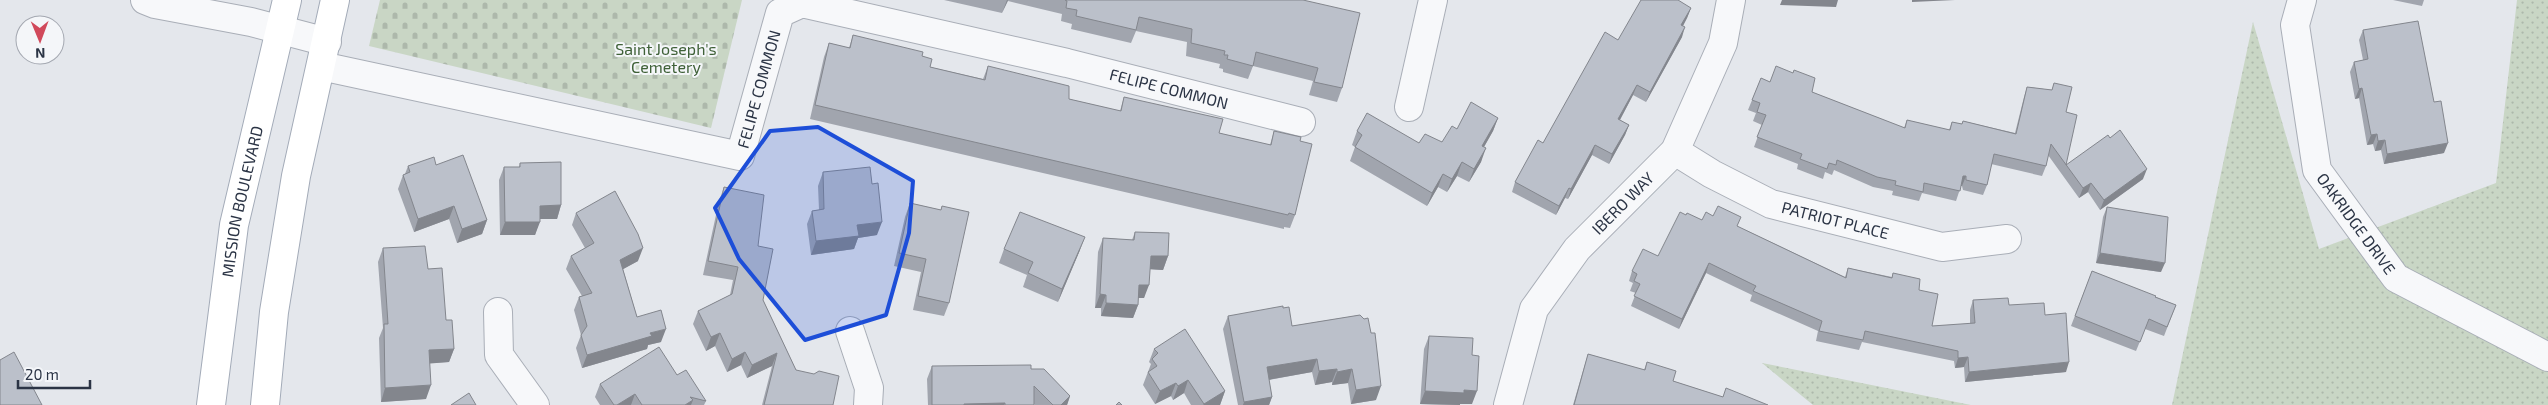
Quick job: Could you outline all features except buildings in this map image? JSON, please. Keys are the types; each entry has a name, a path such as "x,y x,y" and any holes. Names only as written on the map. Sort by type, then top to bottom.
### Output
{"main road":[{"name":"MISSION BOULEVARD","path":"211,405 234,225 287,0"},
{"path":"265,405 274,312 290,212 335,0"}],"street":[{"path":"145,0 155,4 280,29 324,54"},
{"path":"1409,107 1433,0"},
{"name":"IBERO WAY","path":"1508,405 1534,309 1577,249 1675,151 1723,43 1731,0"},
{"name":"OAKRIDGE DRIVE","path":"2302,0 2295,25 2317,170 2396,278 2548,357"},
{"name":"FELIPE COMMON","path":"324,54 362,76 740,156 780,13 802,3 1066,63 1301,122"},
{"name":"PATRIOT PLACE","path":"1675,151 1712,174 1771,204 1942,247 2007,238"},
{"path":"498,312 499,355 535,405"},
{"path":"850,331 869,388 868,405"}],"highlighted area":[{"path":"818,127 913,181 909,233 886,315 805,340 739,259 715,208 770,131"}],"green space":[{"name":"Saint Joseph's Cemetery","path":"380,0 742,0 711,128 369,46"},
{"path":"2517,0 2548,0 2548,405 2172,405 2253,22 2319,249 2496,183"},
{"path":"1762,363 1971,405 1813,405"}]}
